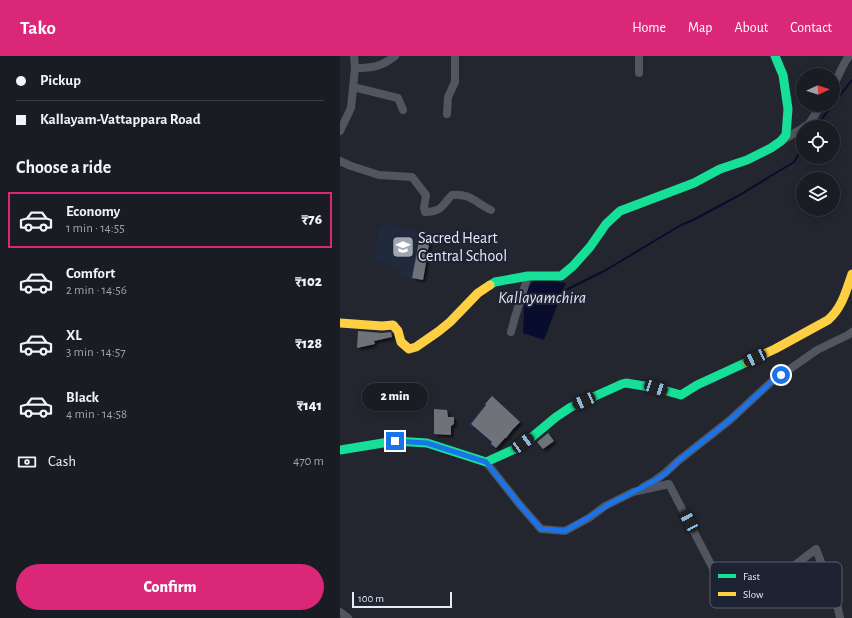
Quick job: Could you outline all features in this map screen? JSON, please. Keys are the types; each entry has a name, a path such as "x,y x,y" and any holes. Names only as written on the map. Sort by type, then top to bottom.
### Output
{"street":[{"path":"340,131 351,108 354,60 372,68 385,63 396,56"},
{"path":"447,114 448,98 456,82 455,56"},
{"path":"639,56 639,73"},
{"path":"340,323 382,326 393,325 397,328 400,341 405,346 409,349 416,347 450,322 478,294 495,282 528,276 561,276 573,266 590,247 606,224 620,211 694,183 771,148 786,135 788,109 782,72 775,56"},
{"path":"840,73 849,56"},
{"path":"353,87 398,98 402,110"},
{"path":"781,140 796,132"},
{"path":"340,161 379,175 412,177 426,195 424,208 425,212 434,212 440,209 452,195 458,194 473,198 491,210"},
{"path":"486,462 515,449 571,407 622,384 626,383 656,388 681,395 697,385 775,349 834,316 844,298 852,274"},
{"path":"512,332 515,317 528,276"},
{"path":"340,450 395,441 427,443 486,462 541,529 565,531 606,506 654,481 666,473 678,461 730,420 770,383 817,350 852,332"},
{"path":"633,492 669,484 710,563"},
{"path":"799,562 816,549 821,562"},
{"path":"837,608 840,618"}],"shaded area":[{"name":"Sacred Heart Central School","path":"386,224 433,235 425,286 399,277 399,269 374,260 378,230"},
{"path":"493,394 523,421 495,450 466,425"}],"water":[{"name":"Kallayamchira","path":"538,278 566,283 544,340 523,333 525,288"}],"building":[{"path":"420,236 430,238 423,280 412,278"},
{"path":"358,331 382,333 391,332 392,337 374,341 375,344 357,348"},
{"path":"492,396 520,422 496,448 491,444 492,442 471,424"},
{"path":"434,409 447,410 448,417 454,417 454,424 451,426 451,435 434,434"},
{"path":"548,433 554,441 543,449 537,442"}],"waterway":[{"path":"840,95 852,80"},
{"path":"821,120 827,112"},
{"path":"562,292 606,270 681,225 738,196 794,162 796,159"}],"traffic: fast":[{"path":"490,285 495,282 528,276 561,276 573,266 590,247 606,224 620,211 694,183 720,169 747,160 771,148 781,141 786,135 788,109 783,75 775,56"},
{"path":"340,450 395,441 427,443 486,462 515,449 571,407 622,384 626,383 656,388 681,395 697,385 747,362"}],"traffic: slow":[{"path":"747,362 775,349 828,320 840,305 852,274"},
{"path":"340,323 382,326 393,325 398,331 401,342 409,349 416,347 439,331 450,322 478,293 490,285"}],"place":[{"name":"Sacred Heart Central School","path":"403,247"}],"route":[{"path":"395,441 427,443 486,462 541,529 565,531 606,506 654,481 666,473 678,461 730,420 770,383 781,375"}]}
